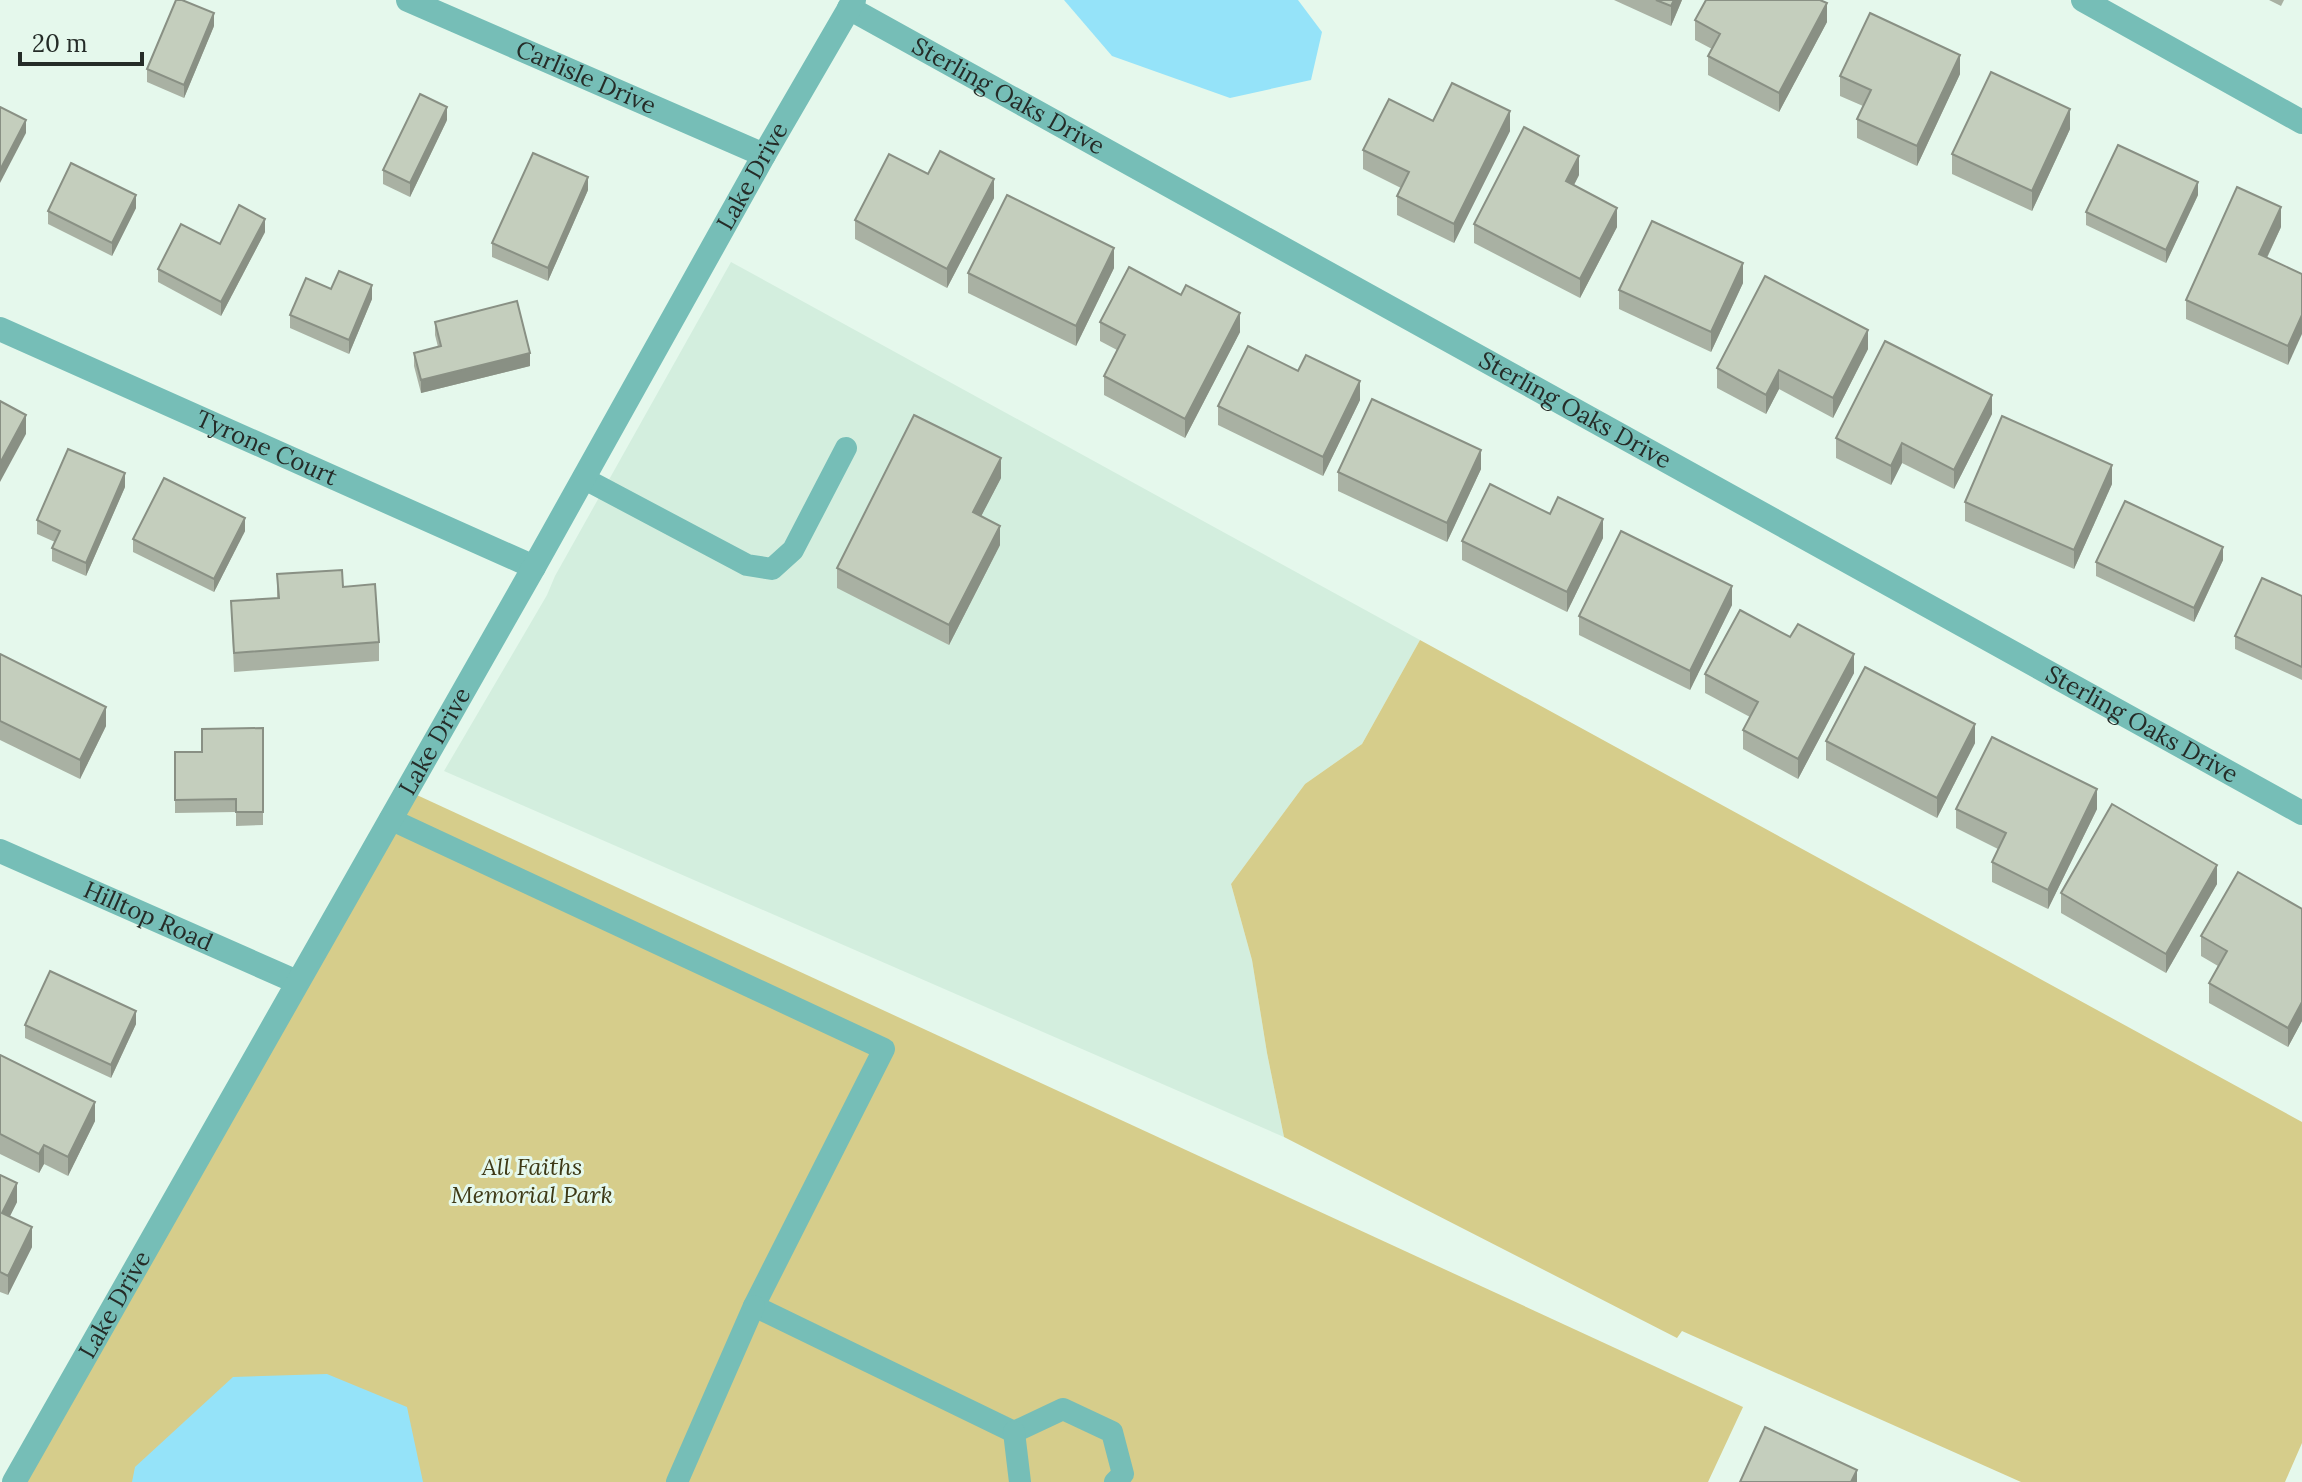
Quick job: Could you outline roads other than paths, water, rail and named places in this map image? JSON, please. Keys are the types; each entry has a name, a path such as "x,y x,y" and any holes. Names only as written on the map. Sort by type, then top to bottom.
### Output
{"street":[{"name":"Carlisle Drive","path":"408,0 764,155"},
{"path":"2083,0 2302,122"},
{"name":"Lake Drive","path":"14,1482 852,4"},
{"name":"Sterling Oaks Drive","path":"852,4 2302,813"},
{"name":"Tyrone Court","path":"0,329 534,567"},
{"name":"Hilltop Road","path":"0,851 297,982"}],"lane":[{"path":"583,478 747,565 772,569 793,550 846,448"},
{"path":"390,819 884,1049 754,1306 677,1482"},
{"path":"754,1306 1014,1432"},
{"path":"1014,1432 1063,1409 1112,1432 1123,1474 1115,1482"},
{"path":"1014,1432 1020,1482"}],"water":[{"path":"1064,0 1298,0 1322,32 1311,80 1230,98 1112,56"},
{"path":"327,1374 407,1407 423,1482 132,1482 135,1467 233,1377"}],"park label":[{"name":"All Faiths Memorial Park","path":"532,1181"}]}
